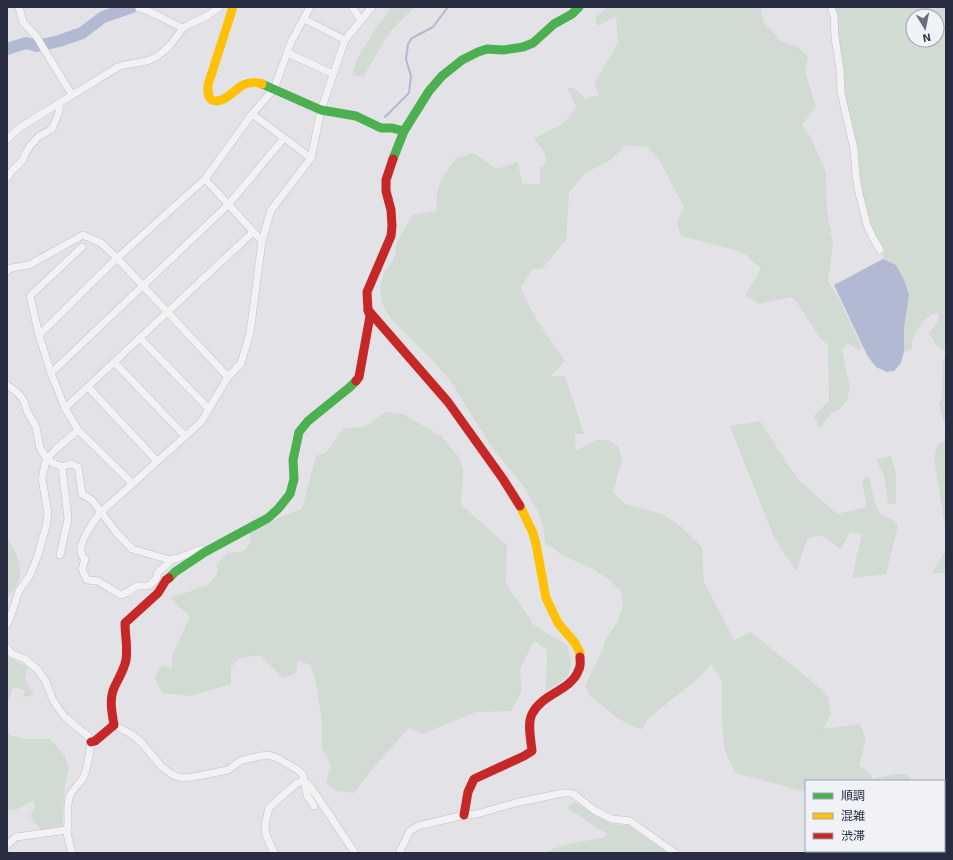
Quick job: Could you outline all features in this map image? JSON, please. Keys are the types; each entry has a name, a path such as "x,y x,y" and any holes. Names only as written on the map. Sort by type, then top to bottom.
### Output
{"street":[{"path":"19,7 23,22 36,36 72,95"},
{"path":"7,139 35,118 118,68 124,65 147,61 156,57 168,48 183,28 207,16 220,7"},
{"path":"233,7 208,85 209,97 213,100 218,100 231,94 240,86 245,84 260,84 321,110 356,116 381,128 392,128 404,131"},
{"path":"39,334 117,258 205,179 252,114 274,89 291,42 310,7"},
{"path":"352,7 361,20"},
{"path":"170,560 169,563 158,572 156,579 150,585 137,586 121,595 98,581 87,580 82,569 85,559 80,552 81,545 100,513 201,422 228,377 241,363 250,333 262,241 271,210 311,158 321,110 345,40 372,7"},
{"path":"114,725 111,703 113,690 123,671 126,661 125,623 158,593 166,580 183,566 205,552 268,518 278,509 290,494 294,479 293,460 299,432 308,421 350,387 359,377 370,316 368,310 367,292 391,236 391,210 386,190 386,180 404,131 429,91 442,76 462,60 487,49 503,50 523,47 533,43 554,24 572,14 579,7"},
{"path":"831,7 834,16 841,93 854,149 858,189 867,225 880,250"},
{"path":"139,8 149,10 183,28"},
{"path":"304,19 345,40"},
{"path":"288,53 333,74"},
{"path":"7,178 22,162 30,146 38,137 52,129 58,112 59,103"},
{"path":"252,114 311,158"},
{"path":"51,373 228,204 284,138"},
{"path":"205,179 262,241"},
{"path":"66,408 253,232"},
{"path":"7,271 11,268 29,264 83,235 101,243 117,258 228,377"},
{"path":"82,246 30,296 39,334 51,373 66,408 78,430 132,484"},
{"path":"368,310 448,402 512,492 533,533 546,598 558,623 575,643 580,653 580,668 576,677 570,683 538,705 532,714 530,723 532,751 474,779 468,792 464,815"},
{"path":"140,338 209,409"},
{"path":"114,362 185,436"},
{"path":"7,384 18,393 24,401 27,411 36,427 40,448 48,459 62,467 71,464 78,467 82,494 92,500 100,513 132,549 170,560 202,549 205,552"},
{"path":"88,387 157,462"},
{"path":"7,624 19,591 30,575 37,558 46,527 48,514 42,479 45,464 56,449 78,430"},
{"path":"60,555 68,519 62,467"},
{"path":"7,648 12,654 25,660 38,670 46,682 53,700 59,709 90,738 91,742 83,778 73,790 69,798 67,830 72,853"},
{"path":"91,742 95,741 114,725"},
{"path":"114,725 131,734 141,742 162,768 173,775 182,778 228,770 242,760 269,755 298,770 303,775 307,795 314,806"},
{"path":"274,853 266,835 265,825 269,808 297,783 304,781"},
{"path":"304,781 310,786 354,853"},
{"path":"399,853 410,830 418,826 464,815 477,814 515,803 563,793 575,795 594,810 606,817 630,821 675,853"},
{"path":"7,845 16,837 67,830"}],"shaded area":[{"path":"391,7 414,7 390,32 363,77 352,75 357,59"},
{"path":"608,7 761,7 763,22 781,41 798,47 808,57 805,72 816,107 802,125 811,138 826,172 827,210 833,244 828,281 840,301 862,347 859,350 848,343 842,349 850,388 847,400 840,409 831,413 820,428 814,416 829,401 828,345 818,336 797,302 791,297 759,304 745,295 761,269 746,255 731,249 681,236 677,222 684,207 661,163 648,147 626,145 612,159 585,173 569,193 566,240 542,269 533,269 521,287 534,316 565,361 551,376 565,376 584,434 575,434 576,451 596,440 608,440 619,447 622,461 613,491 625,504 663,514 679,525 702,547 704,582 734,640 751,632 828,696 831,714 823,729 860,724 866,740 859,765 870,773 872,779 894,774 907,774 910,780 805,780 805,792 735,773 724,748 722,722 722,681 711,664 702,675 648,719 642,729 634,727 619,719 590,696 585,686 606,639 618,621 623,605 621,591 607,578 593,569 564,556 545,543 543,525 537,510 524,487 493,449 451,382 437,365 390,318 382,303 380,287 384,272 394,259 397,242 412,215 436,211 437,191 443,176 456,158 474,153 497,169 518,162 522,184 540,184 540,167 546,163 545,154 534,138 564,123 576,107 567,87 576,89 585,99 599,95 594,84 618,43 616,16 598,26 595,18"},
{"path":"834,7 946,7 946,352 936,345 929,333 938,321 939,313 932,314 922,322 912,340 912,349 904,352 904,328 896,265 883,259 885,251 873,232 866,211 845,100"},
{"path":"946,354 946,424 943,420 939,404 942,397 943,360"},
{"path":"385,412 403,414 441,436 459,457 463,469 461,505 507,545 506,584 534,625 568,646 571,663 568,677 546,691 547,650 534,641 520,669 522,690 511,711 476,712 422,734 409,728 374,767 354,793 336,791 326,783 331,766 322,747 322,722 316,683 311,665 298,661 296,673 283,678 259,655 239,658 231,668 231,684 190,696 163,693 154,678 162,666 172,668 172,655 190,617 170,598 208,585 218,573 217,564 228,553 245,551 251,540 249,531 302,509 316,456 326,453 342,429 366,426"},
{"path":"760,421 799,480 837,514 867,507 862,481 869,476 876,506 881,514 894,520 898,526 886,574 852,578 862,534 850,532 841,549 821,535 808,538 796,571 774,538 730,426"},
{"path":"946,434 946,531 934,458 938,444 944,441"},
{"path":"891,456 896,473 896,504 888,504 884,476 876,459"},
{"path":"7,537 18,560 20,575 14,589 7,596"},
{"path":"946,550 946,573 932,573"},
{"path":"7,657 27,667 25,680 34,695 23,697 24,690 13,687 9,699 7,700"},
{"path":"7,731 12,736 26,739 50,739 64,755 69,768 65,786 62,826 41,830 30,816 35,809 34,801 31,801 16,810 7,809"},
{"path":"574,802 612,824 629,826 668,853 545,853 581,841 603,838 607,834 567,808"},
{"path":"945,802 946,853 879,853 945,852"}],"water":[{"path":"883,259 896,265 904,280 909,295 904,328 904,352 901,363 894,371 887,372 876,367 867,355 834,285"}],"waterway":[{"path":"7,49 26,43 37,46 59,41 82,33 103,17 132,7"},
{"path":"385,117 409,93 411,76 406,59 408,44 412,38 433,27 448,7"}],"traffic: fast":[{"path":"393,159 404,131 429,91 442,76 462,60 478,52 487,49 503,50 523,47 533,43 554,24 572,14 579,7"},
{"path":"262,84 321,110 356,116 381,128 392,128 404,131"},
{"path":"169,578 175,572 205,552 268,518 278,509 290,494 294,479 293,460 299,432 308,421 356,381"}],"traffic: slow":[{"path":"233,7 208,85 210,99 216,101 225,99 245,84 262,84"},
{"path":"520,506 533,533 546,598 558,623 575,643 580,653 580,657"}],"traffic: jam":[{"path":"356,381 359,377 370,316 368,310 367,292 391,236 391,210 386,191 386,180 393,159"},
{"path":"368,310 448,402 503,479 520,506"},
{"path":"91,742 95,741 114,725 111,706 112,693 122,671 127,655 125,623 158,593 166,580 169,578"},
{"path":"464,815 468,792 474,779 532,751 530,737 532,714 543,701 570,682 580,666 580,657"}]}
